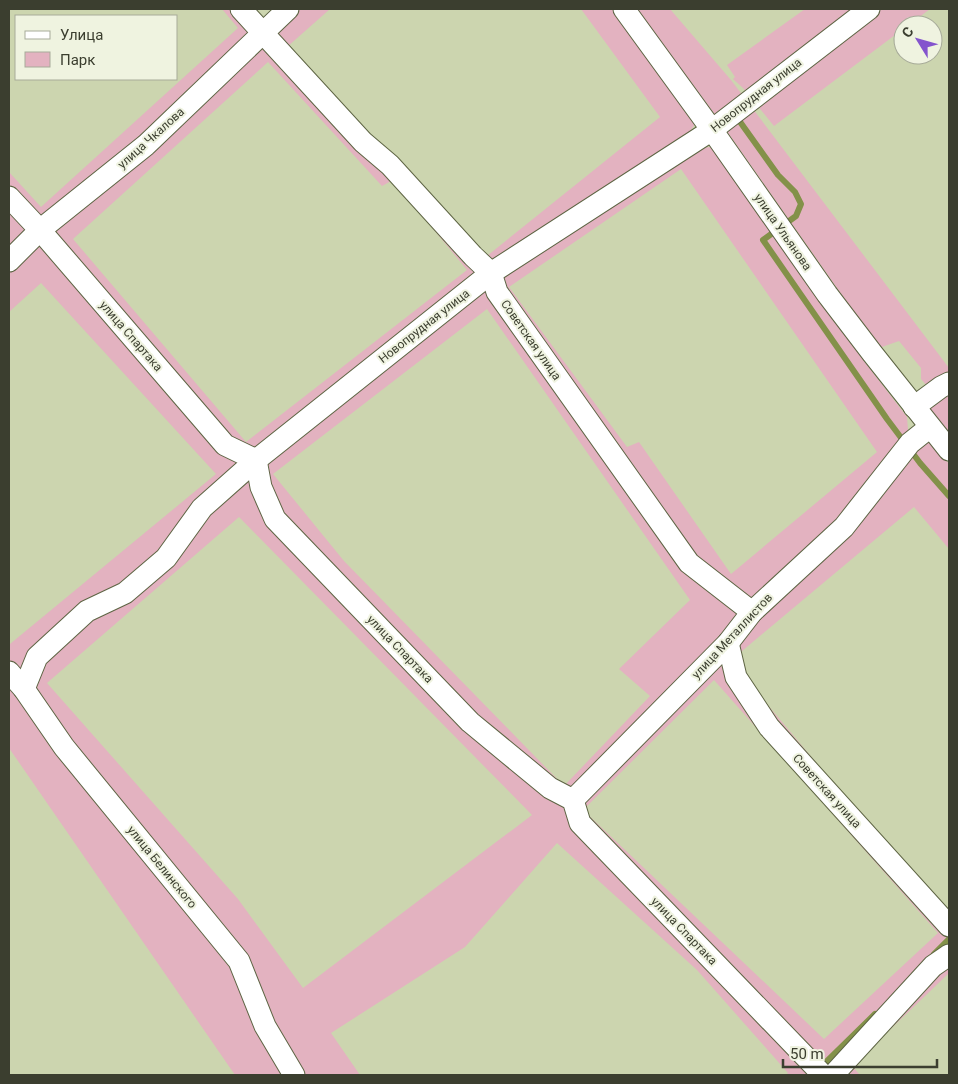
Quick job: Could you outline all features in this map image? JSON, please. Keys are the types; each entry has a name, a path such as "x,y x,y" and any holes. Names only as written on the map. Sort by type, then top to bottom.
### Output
{"street":[{"name":"Советская улица","path":"241,9 363,142 390,164 473,256 491,273 497,292 689,563 752,612"},
{"name":"улица Чкалова","path":"9,260 40,230 146,146 288,9"},
{"name":"улица Ульянова","path":"624,9 827,294 949,450"},
{"name":"Новопрудная улица","path":"24,690 37,657 87,611 126,593 166,558 202,508 256,460 491,273 712,130 869,9"},
{"name":"улица Спартака","path":"9,197 40,230 225,445 256,460 261,487 275,519 470,722 550,788 573,800 580,823 823,1075"},
{"path":"914,407 949,383"},
{"name":"улица Металлистов","path":"573,800 728,643 752,612 844,527 910,443 930,427"},
{"name":"Советская улица","path":"728,643 736,677 769,727 949,926"},
{"name":"улица Белинского","path":"9,672 64,746 239,961 264,1026 294,1075"},
{"path":"834,1075 934,966 949,955"}],"green space":[{"path":"222,9 231,9 251,32 141,142 39,223 9,190 9,172 41,207 238,28"},
{"path":"297,9 330,9 287,47 269,34"},
{"path":"581,9 612,9 695,124 686,137 492,265 482,260 660,117"},
{"path":"637,9 670,9 731,80 949,368 949,376 927,386 921,379 921,368 899,341 879,348 721,123"},
{"path":"805,9 930,9 922,15 893,15 893,37 774,126 743,88 733,79 735,77 727,65"},
{"path":"262,42 482,273 255,452 241,447 47,231","holes":["268,62 382,186 393,180 467,270 246,442 73,239"]},
{"path":"712,147 864,361 907,417 908,430 884,467 840,524 752,605 692,561 501,290 497,273 697,148","holes":["681,169 877,452 731,574 639,442 627,447 509,287"]},
{"path":"9,205 32,230 9,246"},
{"path":"40,238 243,462 159,554 22,678 9,663 9,643 216,474 41,283 9,312 9,269"},
{"path":"488,281 686,567 744,612 573,793 474,719 280,518 261,462","holes":["487,309 690,600 619,669 650,696 564,786 344,561 273,474"]},
{"path":"949,391 949,434 929,411 942,395"},
{"path":"921,443 932,443 949,464 949,549 914,507 742,651 739,671 930,898 772,722 739,675 734,649 739,637 756,614 848,528 913,448"},
{"path":"252,468 270,520 563,801 816,1075 786,1075 788,1073 697,970 557,843 465,947 331,1033 360,1075 302,1075 275,1030 244,961 71,746 32,688 43,660 207,513","holes":["239,517 532,815 303,988 238,899 47,683"]},
{"path":"725,653 732,679 949,930 949,949 829,1072 582,820 577,801","holes":["714,680 938,933 824,1039 583,810"]},
{"path":"9,681 234,962 287,1075 235,1075 9,748"},
{"path":"949,960 949,973 852,1066 860,1075 838,1075"}],"waterway":[{"path":"739,114 738,119 778,175 795,192 801,204 796,216 763,240 887,419 920,463 949,496"},
{"path":"934,954 949,939"},
{"path":"821,1067 875,1014"}]}
